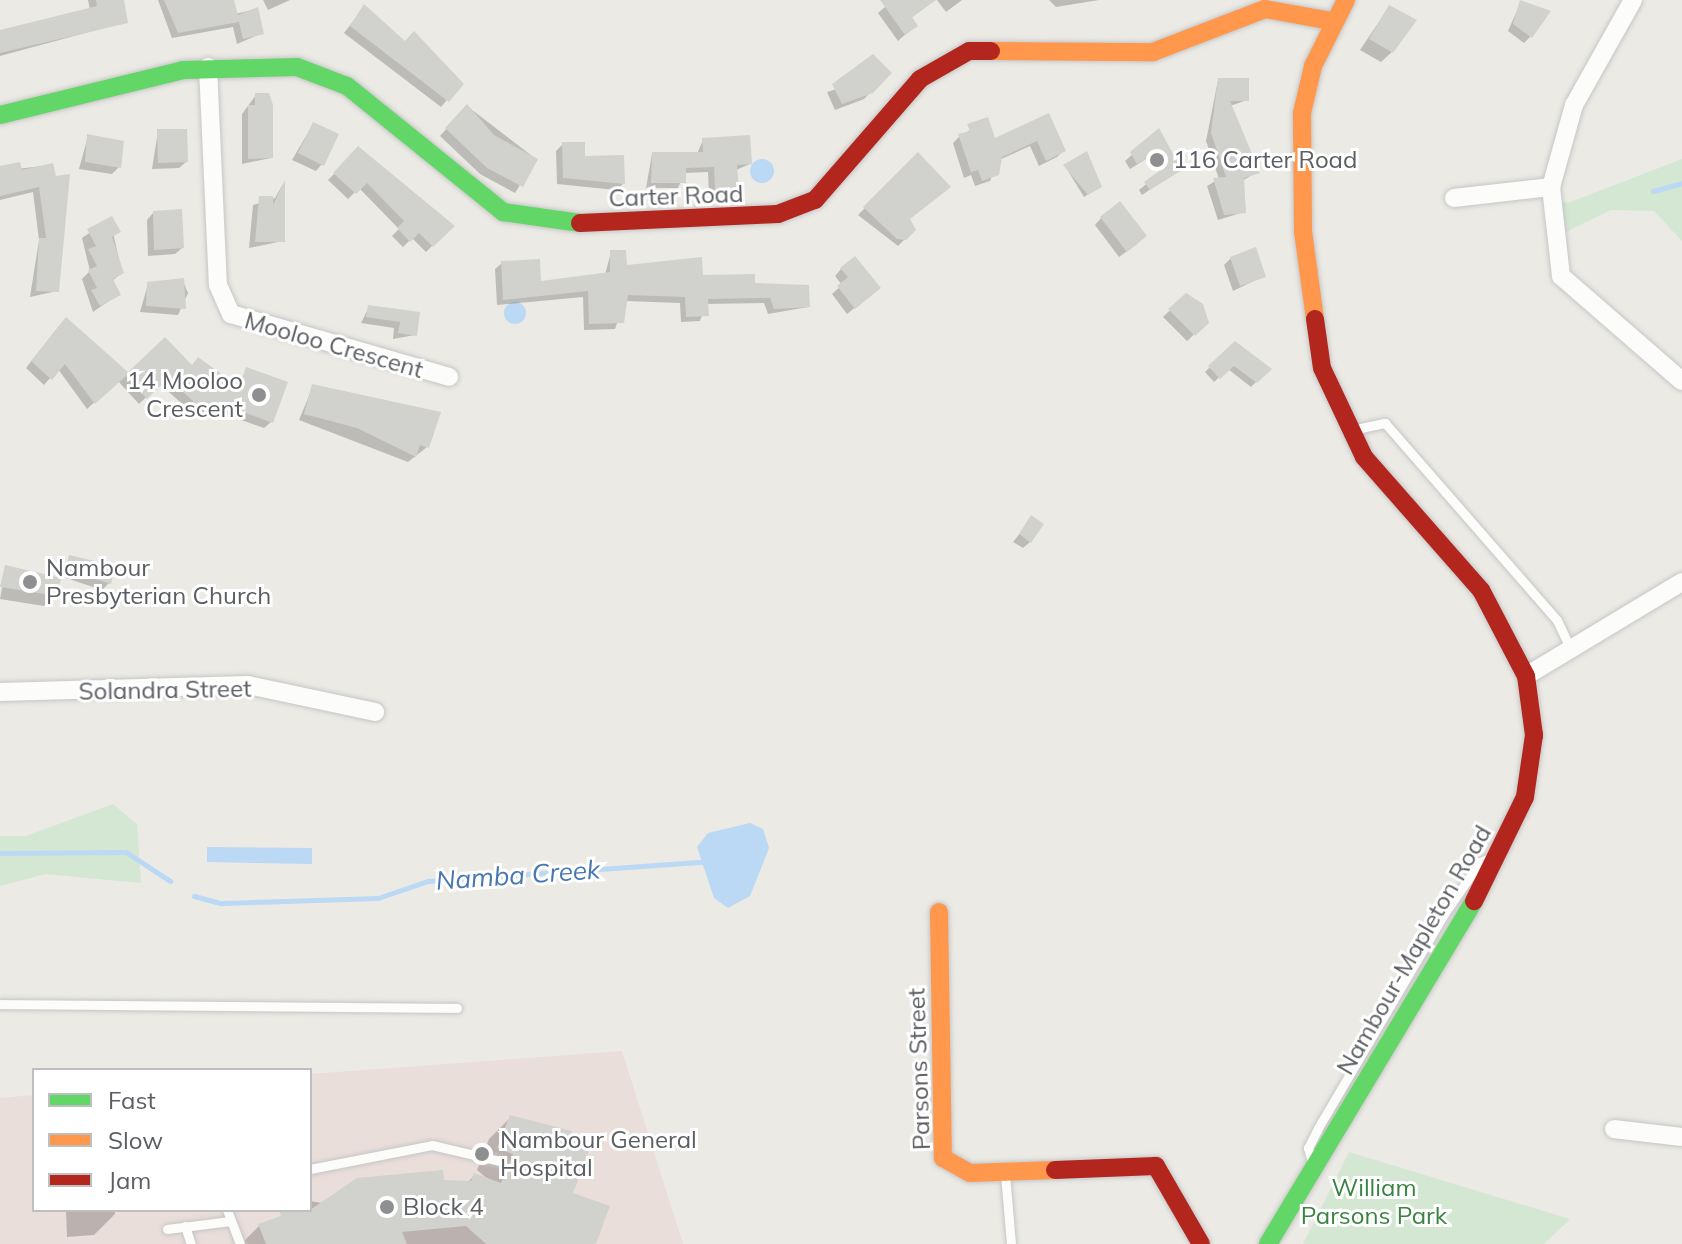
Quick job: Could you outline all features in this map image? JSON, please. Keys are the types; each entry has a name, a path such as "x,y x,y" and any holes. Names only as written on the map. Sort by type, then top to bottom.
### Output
{"street":[{"name":"Nambour-Mapleton Road","path":"1268,1244 1502,854 1530,766 1526,676 1481,590 1346,427 1312,319 1300,158 1313,66 1332,21 1346,0"},
{"path":"1621,3 1574,105 1551,187 1561,276 1682,381"},
{"name":"Carter Road","path":"0,115 208,67 297,67 330,78 493,207 523,219 728,218 778,214 815,200 920,79 969,51 1153,52 1265,9 1332,21"},
{"name":"Mooloo Crescent","path":"208,67 218,285 231,314 449,377"},
{"path":"1454,198 1551,187"},
{"path":"1526,676 1571,650 1598,626 1682,582"},
{"name":"Solandra Street","path":"0,692 248,685 375,712"},
{"name":"Parsons Street","path":"939,912 943,1158 970,1173 1156,1166 1201,1244"},
{"path":"1614,1129 1682,1137"}],"lane":[{"path":"1346,427 1385,423 1535,594 1571,650"},
{"path":"0,1004 457,1008"},
{"path":"312,1169 432,1145 499,1161"},
{"path":"1004,1171 1011,1244"},
{"path":"228,1212 240,1244"},
{"path":"167,1229 231,1221"},
{"path":"185,1226 191,1244"}],"shaded area":[{"name":"Nambour General Hospital","path":"622,1051 683,1244 0,1244 0,1098 32,1095 32,1212 312,1212 312,1074"}],"green space":[{"path":"1682,159 1682,241 1654,211 1611,210 1557,236 1556,200 1568,203"},
{"path":"113,804 137,824 141,883 45,874 0,886 0,836 26,836"},
{"name":"William Parsons Park","path":"1349,1152 1570,1219 1544,1244 1303,1244"}],"water":[{"path":"762,159 773,166 774,171 767,182 762,183 751,176 750,171 757,160"},
{"path":"515,302 523,305 526,313 523,321 515,324 507,321 504,313 507,305"},
{"path":"750,823 763,829 769,848 750,896 728,908 714,898 697,847 708,833"},
{"path":"207,847 312,848 312,864 207,862"}],"building":[{"path":"96,0 124,0 128,23 0,53 0,30 97,6"},
{"path":"164,0 234,0 238,15 258,7 264,34 243,39 239,22 178,33"},
{"path":"880,0 936,0 912,17 918,26 905,35"},
{"path":"1520,0 1551,11 1532,38 1513,24"},
{"path":"364,4 405,41 414,31 464,84 449,102 350,26"},
{"path":"1389,5 1417,20 1393,53 1369,39"},
{"path":"873,54 892,73 873,93 842,104 832,84"},
{"path":"1218,78 1249,78 1249,101 1230,101 1260,173 1244,178 1246,213 1224,215 1213,178 1226,177 1211,133"},
{"path":"255,93 269,93 273,105 273,158 248,159 248,105 255,105"},
{"path":"467,104 494,135 538,159 523,187 487,168 445,128"},
{"path":"1049,113 1066,151 1046,161 1037,141 1002,157 999,175 982,181 978,170 971,172 958,134 970,131 967,124 988,117 995,138"},
{"path":"313,122 339,134 324,166 298,153"},
{"name":"116 Carter Road","path":"1159,128 1182,170 1150,190 1144,182 1166,166 1156,152 1137,164 1130,152"},
{"path":"157,129 187,129 188,162 158,163"},
{"path":"87,134 124,141 121,168 85,162"},
{"path":"750,135 752,164 737,165 739,189 715,191 714,167 686,168 686,183 651,183 652,152 703,152 702,138"},
{"path":"562,142 585,142 585,156 624,155 625,184 563,178"},
{"path":"358,146 455,226 433,247 419,233 410,242 397,228 404,221 367,183 356,194 333,173"},
{"path":"1087,151 1102,187 1088,195 1063,165"},
{"path":"918,152 951,187 910,219 916,230 906,240 897,239 863,207"},
{"path":"20,162 22,170 53,163 56,176 70,174 59,292 36,291 39,238 46,238 39,187 0,196 0,166"},
{"path":"285,180 285,242 255,242 259,196 273,196 273,205"},
{"path":"1120,201 1147,236 1127,252 1100,217"},
{"path":"182,209 184,248 154,250 153,211"},
{"path":"112,216 121,232 112,237 124,273 113,279 121,295 100,306 91,290 97,288 88,270 97,266 88,249 96,246 87,229"},
{"path":"1256,247 1266,277 1240,286 1230,257"},
{"path":"610,250 626,250 627,265 702,257 703,275 755,274 755,283 809,285 810,307 774,309 770,298 708,299 709,316 686,317 685,297 628,295 624,323 589,324 588,291 503,300 501,261 540,259 541,281 610,272"},
{"path":"855,256 881,288 855,309 837,286 848,277 840,268"},
{"path":"184,278 186,309 146,306 147,282"},
{"path":"1186,293 1203,304 1209,323 1195,336 1168,309"},
{"path":"368,305 420,312 417,336 398,333 400,322 366,317"},
{"path":"66,317 128,372 165,337 192,365 198,357 239,387 246,367 288,382 273,423 215,402 206,413 168,378 147,399 126,376 95,404 65,364 52,380 31,361"},
{"path":"1235,341 1272,369 1257,383 1234,366 1220,379 1208,366"},
{"path":"312,384 441,412 429,448 420,445 416,457 357,428 304,414"},
{"path":"1031,515 1044,524 1031,543 1019,534"},
{"path":"69,555 115,566 111,584 66,569"},
{"name":"Nambour Presbyterian Church","path":"5,565 61,578 57,596 0,587"},
{"path":"510,1115 572,1131 570,1137 591,1145 573,1193 610,1206 596,1244 486,1244 466,1226 402,1232 407,1244 266,1244 258,1224 281,1216 280,1212 312,1212 312,1209 357,1178 443,1170 444,1180 471,1181 474,1173 501,1183 513,1154 497,1148"}],"waterway":[{"path":"1653,191 1682,183"},
{"name":"Namba Creek","path":"0,853 126,852 170,881"},
{"name":"Namba Creek","path":"194,896 221,903 378,898 428,881 702,862"}],"traffic: fast":[{"path":"0,115 183,70 297,67 347,86 503,212 580,223"},
{"path":"1268,1244 1474,901"}],"traffic: slow":[{"path":"1315,319 1303,231 1302,113 1313,66 1346,0"},
{"path":"991,51 1153,52 1265,9 1332,21"},
{"path":"939,912 943,1158 970,1173 1055,1170"}],"traffic: jam":[{"path":"580,223 778,214 815,200 920,79 969,51 991,51"},
{"path":"1315,319 1322,368 1364,457 1481,590 1526,676 1534,735 1525,797 1474,901"},
{"path":"1055,1170 1156,1166 1201,1244"}],"place":[{"name":"116 Carter Road","path":"1157,160"},
{"name":"14 Mooloo Crescent","path":"259,395"},
{"name":"Nambour Presbyterian Church","path":"30,582"},
{"name":"Nambour General Hospital","path":"482,1154"},
{"name":"Block 4","path":"387,1207"}]}
